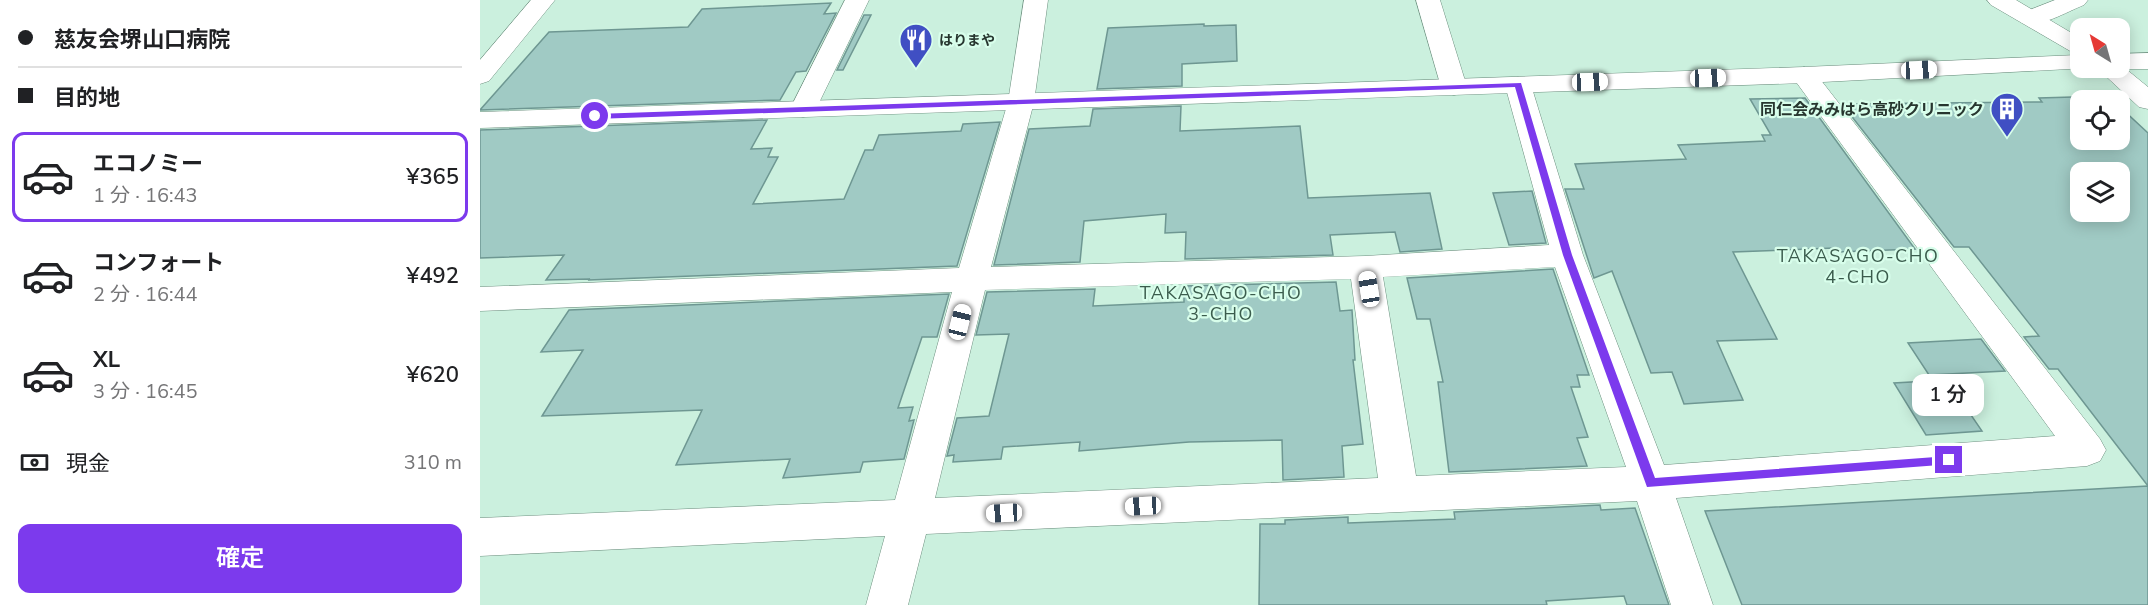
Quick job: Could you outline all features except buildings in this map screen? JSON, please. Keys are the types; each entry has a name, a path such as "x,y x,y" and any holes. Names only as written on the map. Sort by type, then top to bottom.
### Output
{"street":[{"path":"480,76 543,0"},
{"path":"803,109 857,0"},
{"path":"887,605 1021,102 1036,0"},
{"path":"1428,0 1454,87"},
{"path":"1999,0 2070,42"},
{"path":"2030,18 2076,0"},
{"path":"2130,61 2148,61"},
{"path":"480,120 1804,75 2070,62"},
{"path":"480,537 1651,483 2087,450 1804,75"},
{"path":"2122,78 2148,101"},
{"path":"1518,85 1567,255 1651,483 1692,605"},
{"path":"480,299 972,279 1365,267 1567,255"},
{"path":"1365,267 1400,495"}],"place":[{"name":"はりまや","path":"916,69"},
{"name":"同仁会みみはら高砂クリニック","path":"2007,138"}],"district":[{"name":"TAKASAGO-CHO 4-CHO","path":"1858,266"},
{"name":"TAKASAGO-CHO 3-CHO","path":"1221,303"}],"route":[{"path":"595,116 1518,85 1567,255 1651,483 1949,460"}]}
